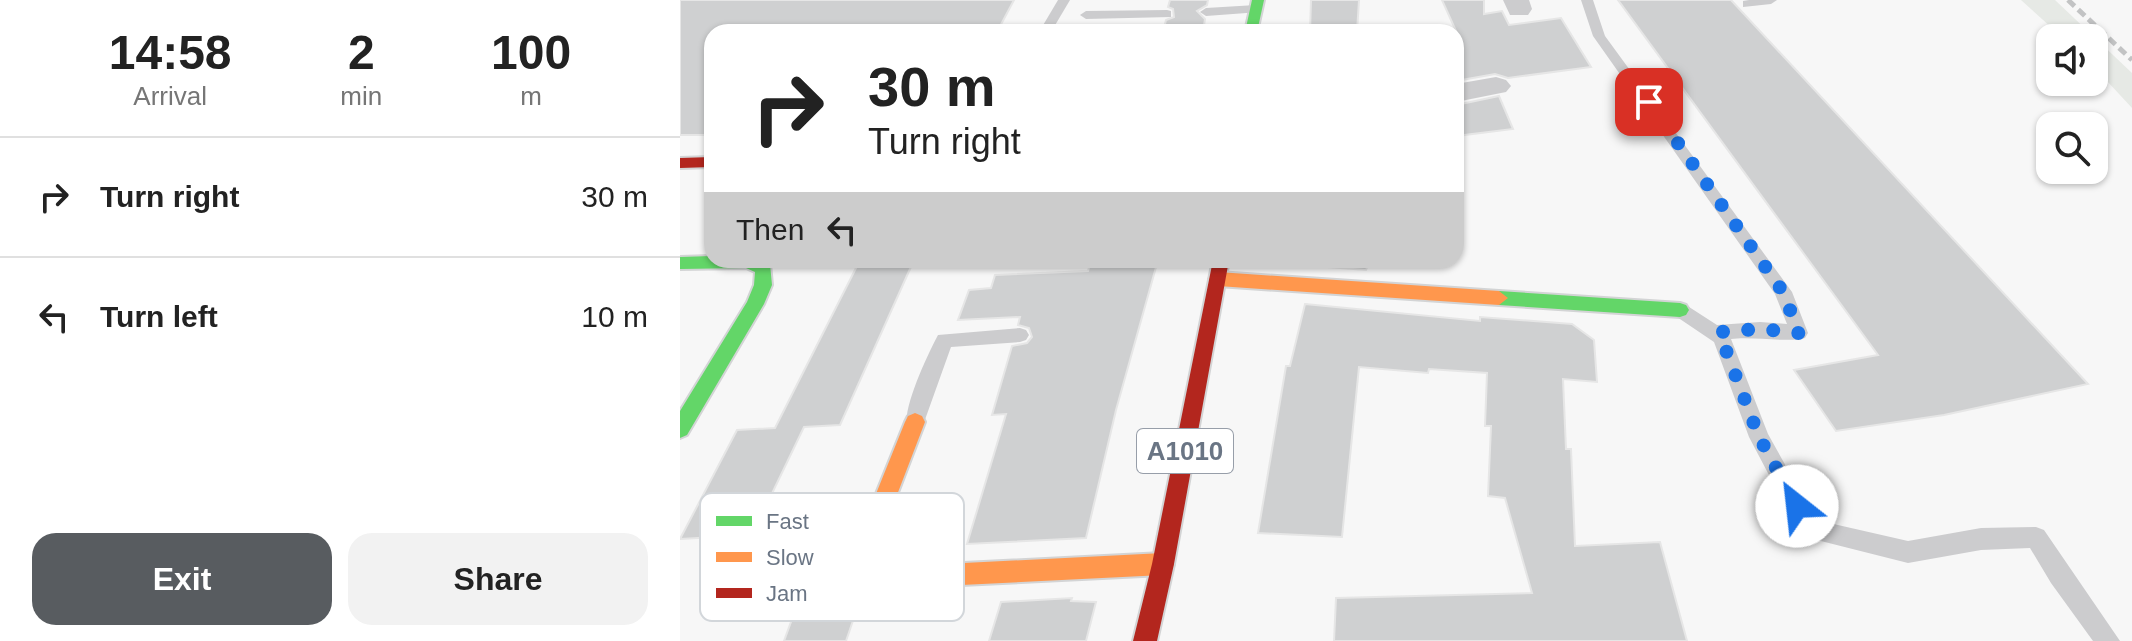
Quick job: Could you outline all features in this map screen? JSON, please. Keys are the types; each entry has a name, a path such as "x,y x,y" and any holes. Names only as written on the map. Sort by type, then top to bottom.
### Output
{"street":[{"path":"1253,24 1257,4"},
{"path":"1464,92 1496,86"},
{"path":"680,163 704,162"},
{"path":"680,263 704,263"},
{"path":"680,429 755,304 763,285 762,268"},
{"path":"1219,269 1680,310"},
{"name":"A1010","path":"1145,641 1163,564 1219,269"},
{"path":"887,493 915,422"},
{"path":"964,576 1163,564"}],"lane":[{"path":"1050,24 1064,0"},
{"path":"1587,0 1599,36 1783,292 1799,333 1760,329 1719,332 1759,437 1809,529 1908,552 1981,539 2036,537 2059,575 2108,641"},
{"path":"1747,4 1771,0"},
{"path":"1206,12 1257,4"},
{"path":"1086,15 1167,14"},
{"path":"1680,310 1722,338"},
{"path":"915,422 944,340 1020,335"}],"shaded area":[{"path":"2021,0 2055,0 2080,24 2048,24"},
{"path":"2108,50 2132,73 2132,108 2108,82"}],"building":[{"path":"680,0 1014,0 1001,24 704,24 704,135 680,135"},
{"path":"1170,0 1208,0 1207,5 1197,11 1205,19 1204,24 1165,24 1166,20 1174,17 1173,9 1168,7"},
{"path":"1311,0 1359,0 1358,24 1310,24"},
{"path":"1442,0 1484,0 1484,14 1502,11 1509,25 1561,18 1591,67 1508,78 1495,74 1464,80 1464,24 1453,24"},
{"path":"1618,0 1731,0 2088,384 1944,415 1836,431 1794,370 1878,355"},
{"path":"1499,96 1513,129 1464,135 1464,103"},
{"path":"856,268 910,268 840,425 804,427 772,493 704,493 737,430 775,428"},
{"path":"1089,268 1156,268 1116,410 1086,538 967,544 1006,414 992,415 1012,346 1027,343 1032,337 1029,328 1018,325 1020,317 958,320 969,290 991,288 995,275 1088,271"},
{"path":"1305,304 1480,321 1480,317 1572,324 1594,340 1597,382 1563,379 1566,449 1571,449 1575,546 1660,542 1687,641 1334,641 1336,598 1532,593 1505,498 1488,496 1491,426 1485,426 1487,373 1429,369 1428,373 1359,367 1342,537 1258,533 1286,366 1290,366"},
{"path":"700,501 700,538 680,539"},
{"path":"1072,598 1071,601 1096,602 1086,641 989,641 1001,602"},
{"path":"791,621 853,621 846,641 784,641"}],"railway":[{"path":"2068,0 2132,60"}],"traffic: fast":[{"path":"1253,24 1258,0"},
{"path":"680,263 704,263"},
{"path":"680,429 755,304 763,285 762,268"},
{"path":"1499,298 1680,310"}],"traffic: slow":[{"path":"1218,279 1499,298"},
{"path":"887,493 915,422"},
{"path":"964,574 1163,564"}],"traffic: jam":[{"path":"680,163 704,162"},
{"path":"1145,641 1163,564 1219,268"}],"route":[{"path":"1649,102 1783,292 1799,333 1760,329 1719,332 1759,437 1797,506"}]}
